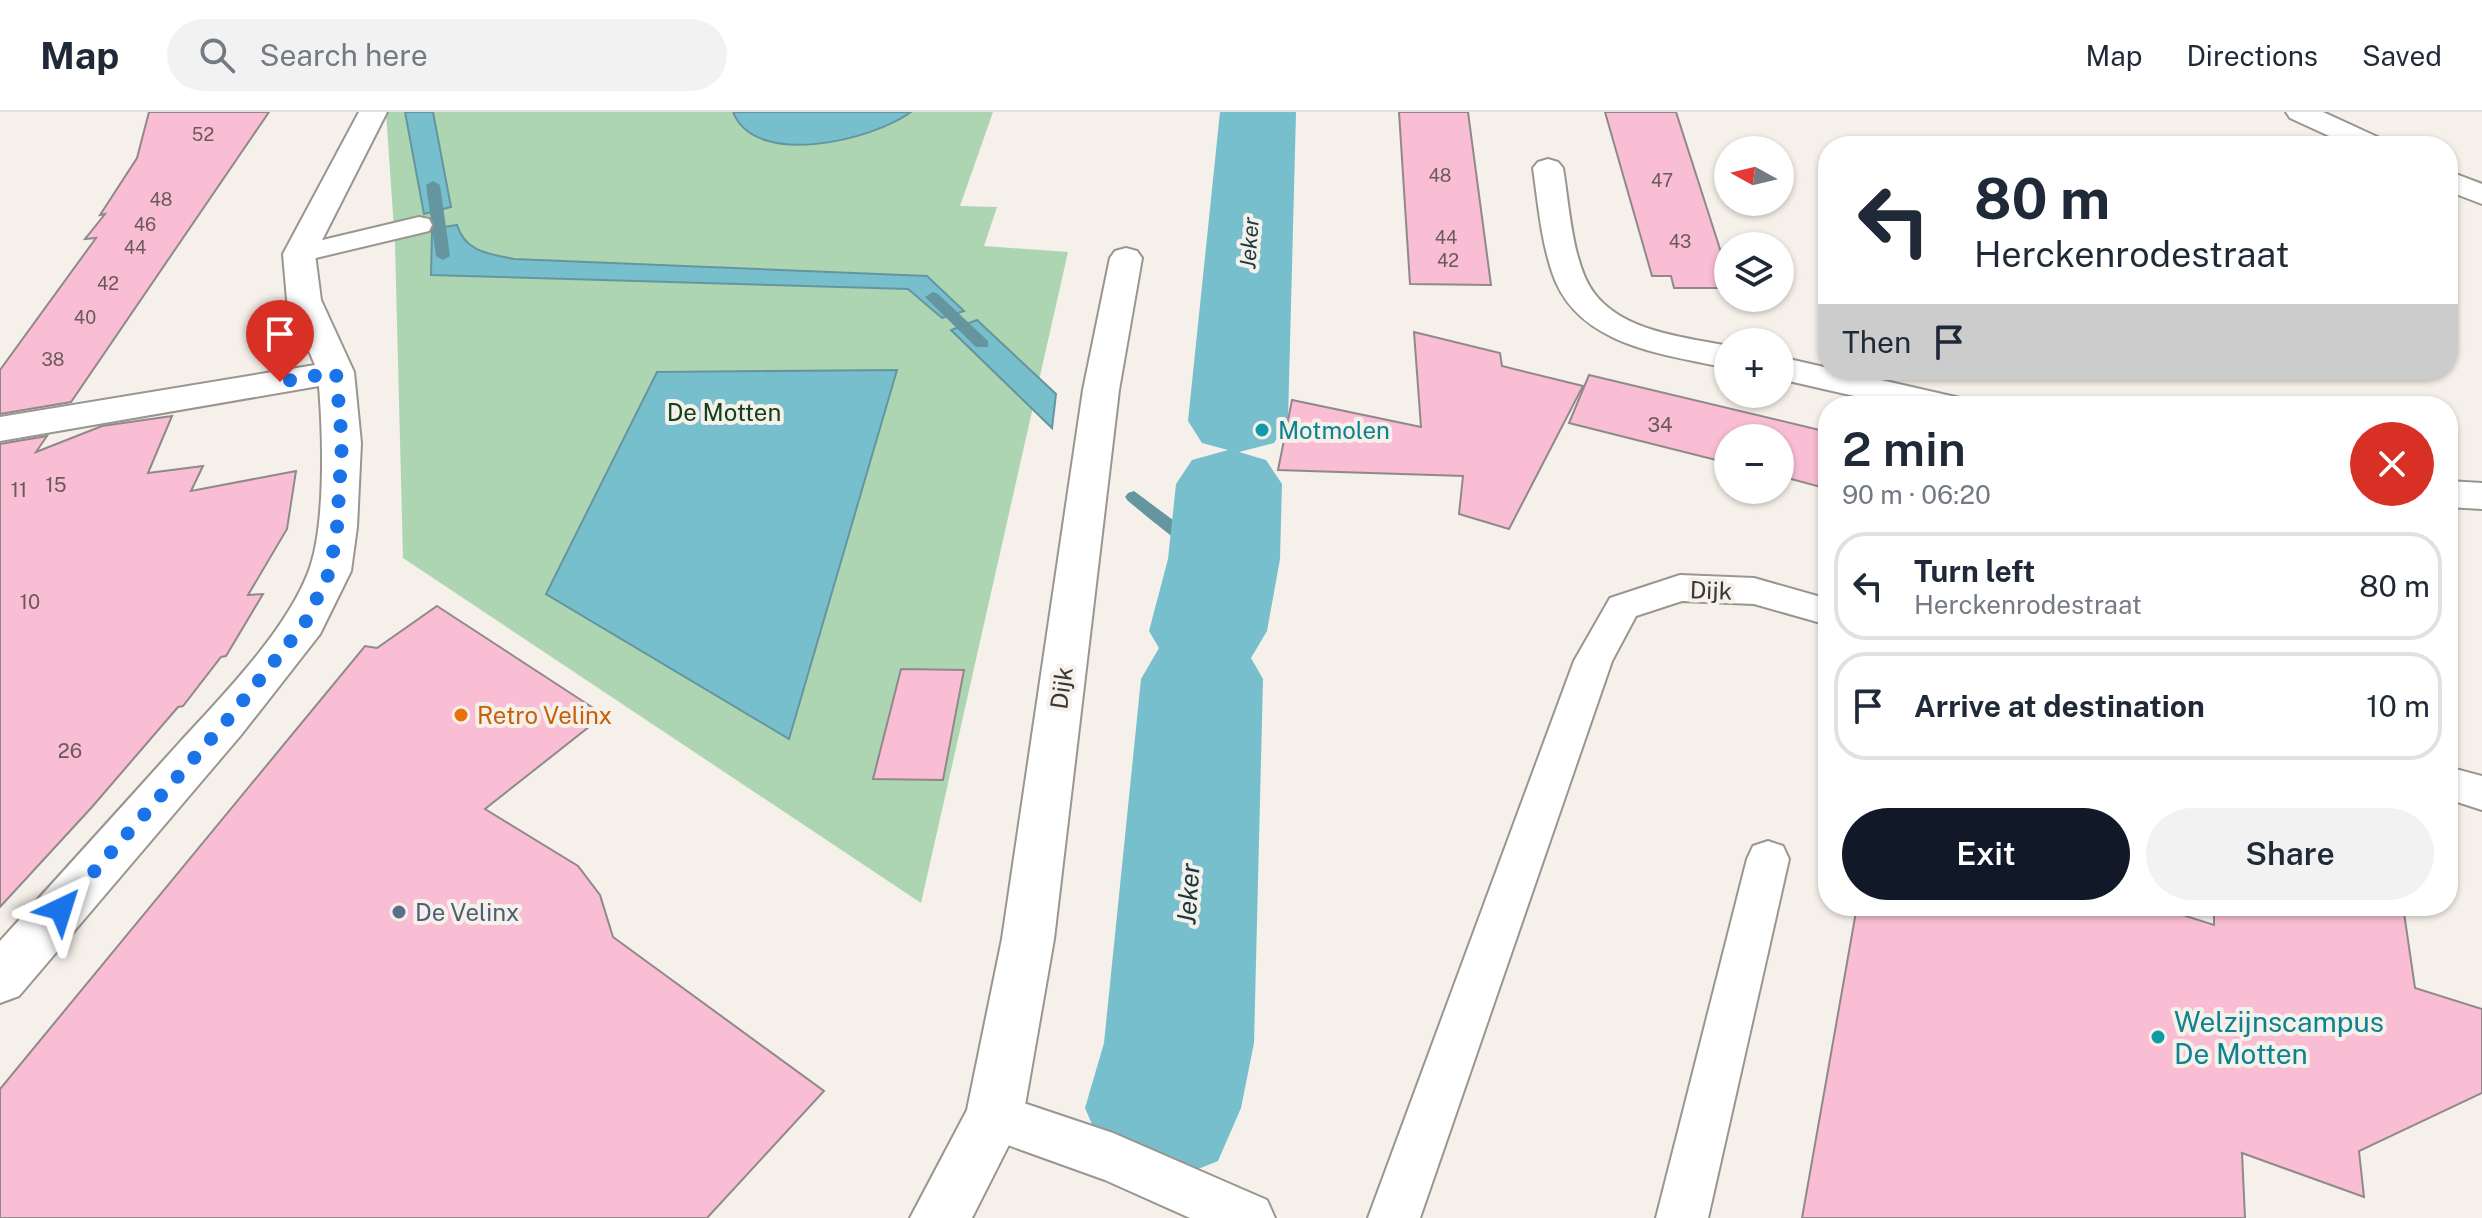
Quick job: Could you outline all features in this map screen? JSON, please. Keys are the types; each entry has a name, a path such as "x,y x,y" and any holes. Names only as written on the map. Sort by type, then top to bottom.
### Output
{"street":[{"path":"0,979 225,723 305,623 330,571 337,527 342,443 336,372 304,300 299,254 373,112"},
{"path":"2300,112 2342,136"},
{"path":"1548,168 1564,256 1580,299 1606,320 1645,339 1714,354"},
{"path":"2458,184 2482,195"},
{"name":"Dijk","path":"940,1218 994,1117 1028,939 1101,390 1126,258"},
{"path":"1794,371 1818,377"},
{"path":"0,429 336,372"},
{"path":"1833,380 1903,396"},
{"path":"2458,495 2482,496"}],"lane":[{"path":"299,254 419,225"},
{"name":"Dijk","path":"1394,1218 1593,661 1623,607 1680,588 1754,591 1818,609"},
{"path":"2458,786 2482,793"},
{"path":"1682,1218 1768,859"},
{"path":"994,1117 1113,1158 1249,1218"}],"green space":[{"name":"De Motten","path":"386,112 993,112 960,206 997,207 984,246 1068,252 921,903 403,558 395,244"}],"water":[{"path":"405,112 433,112 451,207 424,214"},
{"path":"733,112 911,112 870,132 844,139 816,144 789,144 765,140 745,130"},
{"path":"1226,112 1293,112 1286,413 1216,408 1209,273"},
{"path":"457,225 472,246 514,259 927,276 964,311 942,318 908,289 431,275 432,229"},
{"path":"977,320 1056,394 1052,428 951,330"},
{"path":"897,370 789,739 546,594 657,372"}],"building":[{"path":"149,112 269,112 71,402 0,414 0,370 96,238 85,239 105,214 100,215 137,158"},
{"path":"1399,112 1468,112 1491,285 1410,284"},
{"path":"1605,112 1676,112 1715,232 1714,288 1674,288 1671,276 1652,276"},
{"path":"1414,332 1500,353 1502,366 1583,386 1509,529 1459,514 1463,476 1278,470 1292,400 1421,427"},
{"path":"1589,375 1714,405 1714,408 1727,408 1818,430 1818,486 1794,480 1794,424 1714,424 1714,459 1569,423"},
{"path":"172,416 148,473 203,466 191,491 296,471 287,529 248,595 263,594 226,656 221,657 183,706 178,707 0,907 0,444 47,436 36,452 102,426"},
{"name":"De Velinx","path":"437,606 604,715 485,809 578,866 600,895 613,937 824,1091 707,1218 0,1218 0,1089 365,646 377,648"},
{"path":"901,669 964,670 943,780 873,779"},
{"name":"Welzijnscampus De Motten","path":"1855,916 2186,916 2214,925 2214,916 2404,916 2415,988 2482,1009 2482,1093 2359,1151 2364,1197 2242,1153 2245,1218 1802,1218"}],"waterway":[{"name":"Jeker","path":"1238,421 1258,112"},
{"path":"433,185 443,256"},
{"path":"933,297 982,344"},
{"name":"Jeker","path":"1208,631 1224,559 1229,484"},
{"path":"1134,497 1175,530 1224,559"},
{"name":"Jeker","path":"1163,1108 1179,1043 1202,679"}],"place":[{"name":"Motmolen","path":"1262,430"},
{"name":"Retro Velinx","path":"461,715"},
{"name":"De Velinx","path":"399,912"},
{"name":"Welzijnscampus De Motten","path":"2158,1037"}],"route":[{"path":"61,909 225,723 305,623 330,571 337,527 342,443 336,372 280,382"}]}
